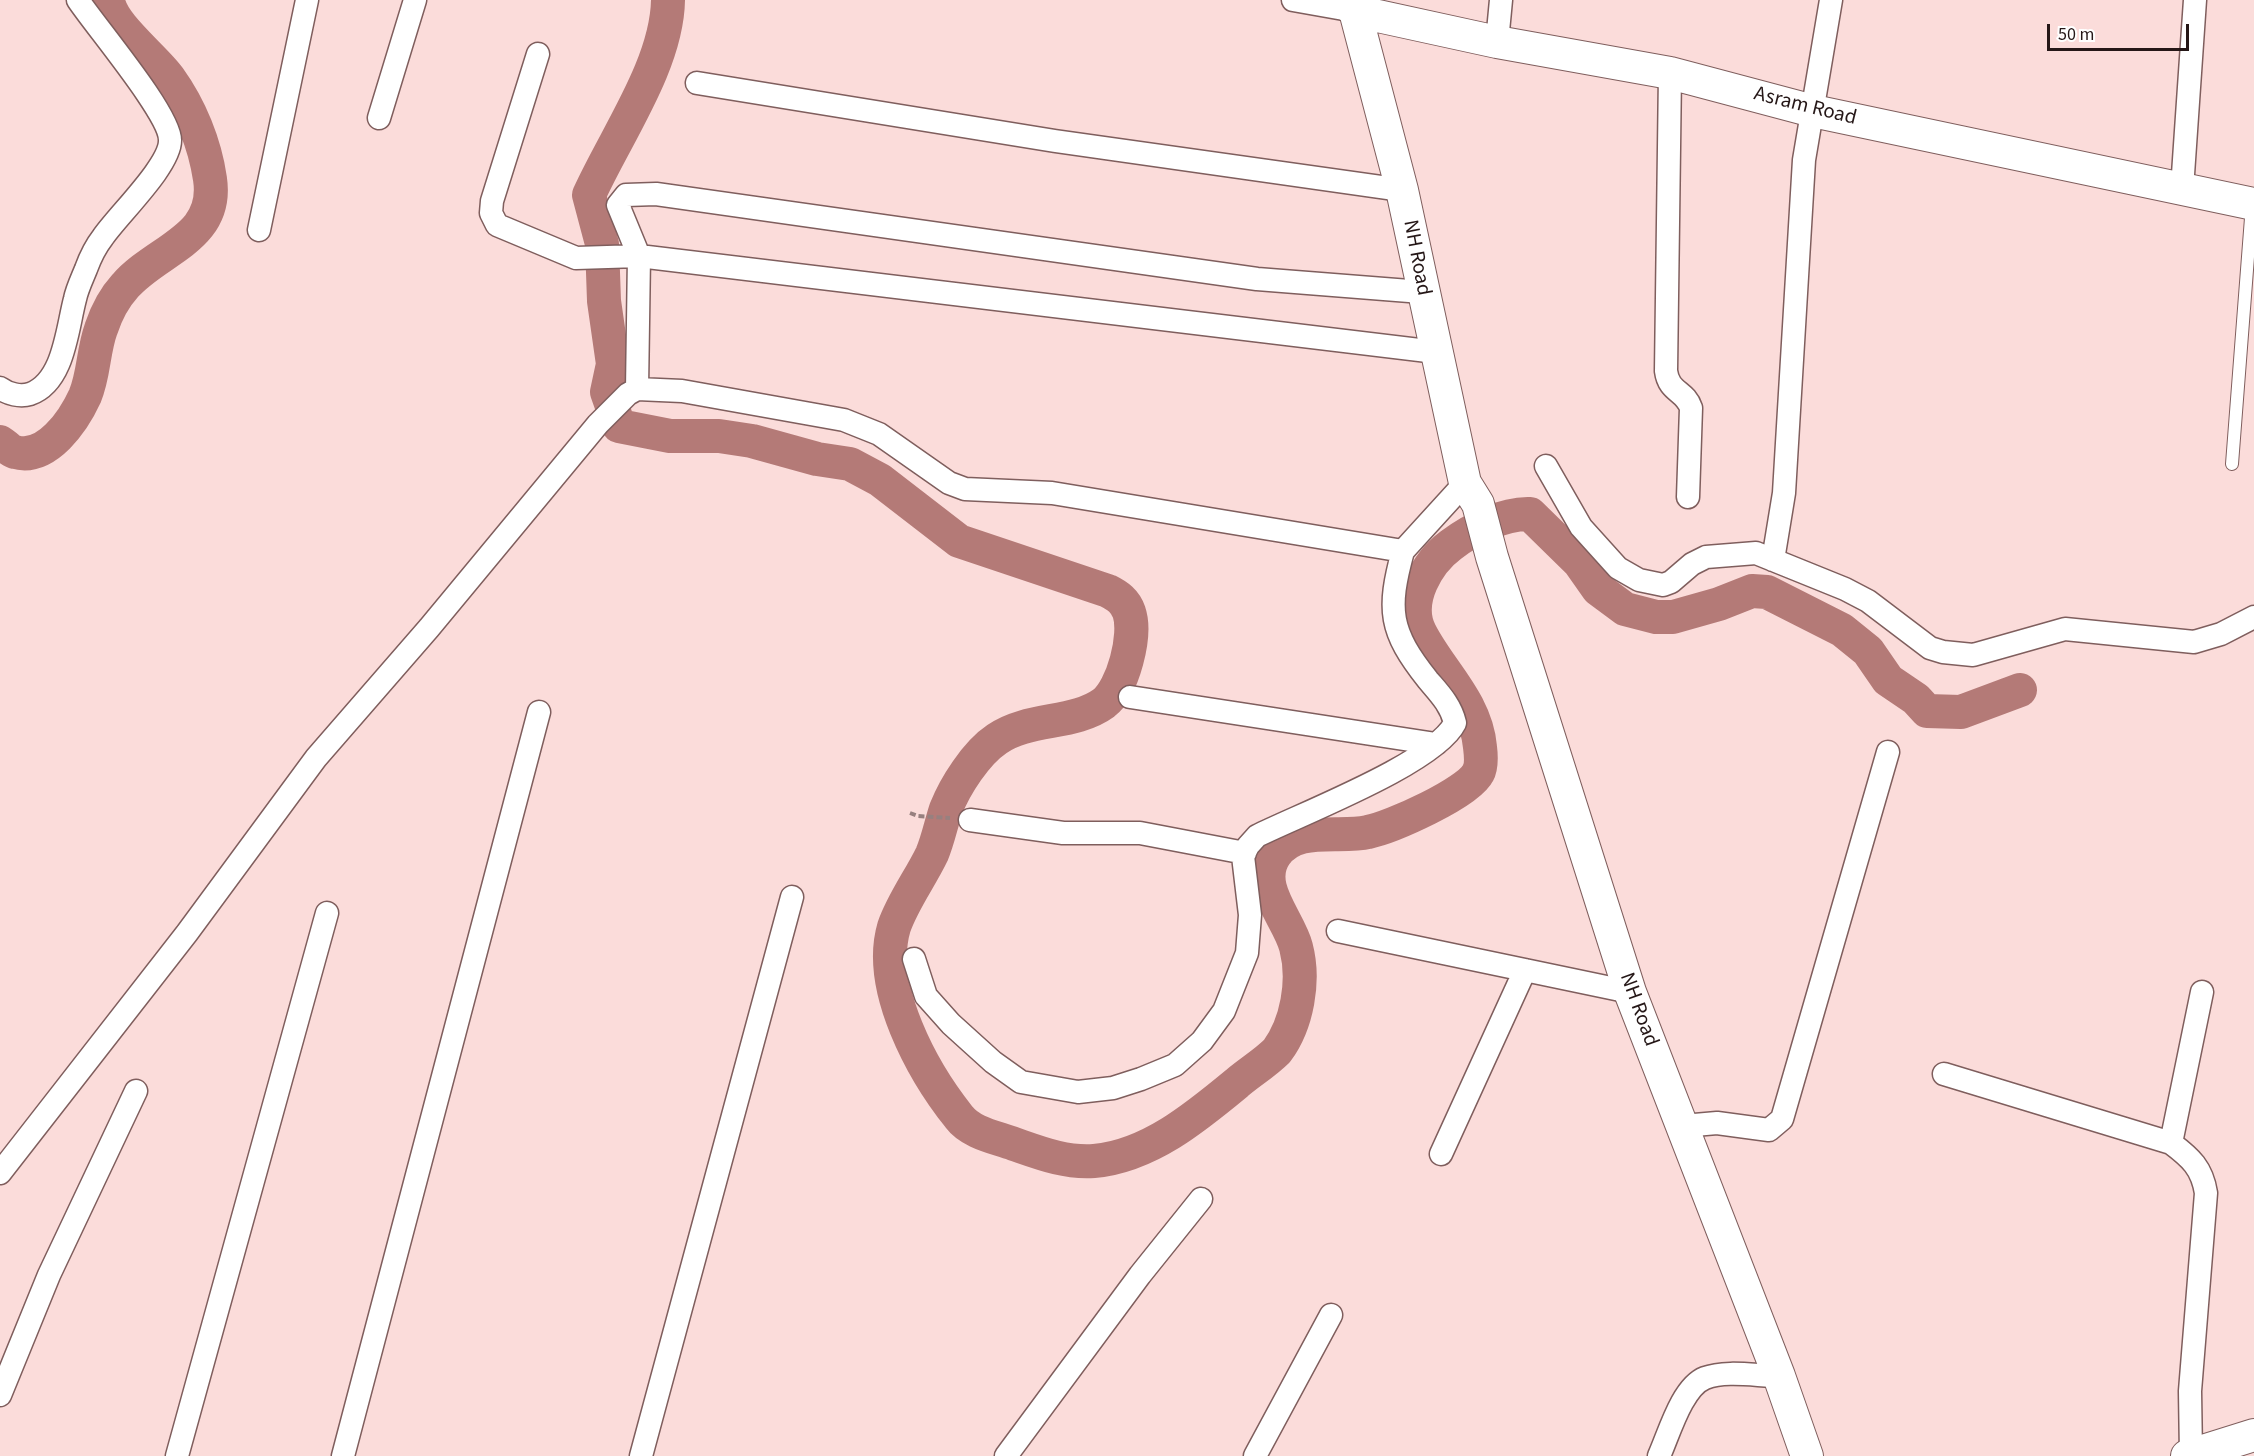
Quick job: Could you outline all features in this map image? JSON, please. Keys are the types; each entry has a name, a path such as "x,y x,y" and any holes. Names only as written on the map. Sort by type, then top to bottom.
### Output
{"main road":[{"name":"Asram Road","path":"1349,6 1497,42 1670,73 1813,111 2253,204"},
{"name":"NH Road","path":"1349,6 1402,190 1436,352 1472,493 1492,557 1630,993 1779,1376 1807,1456"},
{"path":"2189,1455 2251,1437"}],"street":[{"path":"0,388 24,396 36,392 48,382 56,370 75,296 87,266 102,238 155,172 168,152 170,142 161,115 78,0"},
{"path":"259,230 307,0"},
{"path":"379,118 415,0"},
{"path":"1293,0 1349,6"},
{"path":"1497,42 1501,0"},
{"path":"1773,560 1784,493 1804,160 1831,0"},
{"path":"2182,189 2195,0"},
{"path":"538,54 492,201 493,220 497,225 576,258 630,256 1436,352"},
{"path":"1670,73 1666,371 1669,385 1685,397 1691,408 1688,497"},
{"path":"697,83 1055,141 1402,190"},
{"path":"632,391 630,256 618,205 626,195 656,194 1257,279 1422,292"},
{"path":"0,1173 187,933 316,758 429,628 598,424 632,391 682,391 844,420 879,434 949,483 965,489 1052,493 1403,551"},
{"path":"1546,466 1581,527 1617,568 1639,580 1663,585 1671,582 1692,564 1706,557 1730,553 1756,553 1868,601 1930,648 1944,652 1973,655 2065,629 2194,642 2221,634 2254,617"},
{"path":"914,959 926,996 951,1024 993,1062 1021,1082 1078,1092 1113,1088 1175,1065 1202,1041 1220,1019 1247,953 1250,915 1245,853 1257,836 1391,772 1436,744 1455,723 1448,705 1412,660 1394,625 1395,590 1403,551 1472,493"},
{"path":"1130,697 1436,744"},
{"path":"343,1456 539,712"},
{"path":"1683,1126 1717,1124 1769,1130 1782,1119 1888,752"},
{"path":"970,820 1063,833 1140,833 1245,853"},
{"path":"641,1456 792,897"},
{"path":"177,1456 327,913"},
{"path":"1338,931 1630,993"},
{"path":"1441,1154 1525,970"},
{"path":"2171,1143 2202,992"},
{"path":"1944,1074 2171,1143 2195,1162 2204,1177 2206,1193 2190,1391 2189,1455"},
{"path":"0,1395 49,1275 136,1091"},
{"path":"1006,1456 1140,1275 1202,1199"},
{"path":"1255,1456 1331,1315"},
{"path":"1659,1456 1687,1394 1694,1384 1706,1378 1721,1376 1779,1376"}],"lane":[{"path":"2232,464 2253,204"}],"path":[{"path":"910,813 918,816 970,820"}],"waterway":[{"path":"0,442 13,451 27,453 48,445 66,427 85,396 98,337 114,301 138,273 183,241 195,229 205,216 210,199 210,179 204,153 196,126 184,101 169,78 117,20 108,0"},
{"path":"668,0 659,50 649,75 589,195 602,244 604,301 613,364 607,392 619,426 670,436 719,436 752,441 817,459 850,464 880,480 959,541 1108,591 1121,599 1129,612 1130,647 1122,674 1111,696 1104,703 1079,715 1010,732 997,739 981,753 961,780 950,800 932,854 894,927 890,951 892,976 897,1002 906,1028 931,1077 945,1098 959,1117 977,1131 1063,1159 1094,1161 1114,1158 1153,1143 1171,1133 1205,1109 1277,1051 1290,1028 1294,1015 1300,974 1296,947 1275,902 1268,879 1275,855 1284,845 1294,839 1318,834 1357,834 1394,823 1445,799 1460,790 1478,773 1481,760 1480,747 1472,715 1456,686 1420,632 1415,608 1421,583 1434,561 1459,539 1489,523 1510,516 1530,514 1579,562 1598,589 1625,609 1656,617 1673,617 1719,604 1752,591 1767,592 1842,630 1868,651 1888,680 1916,699 1927,711 1961,712 2020,690"}]}
